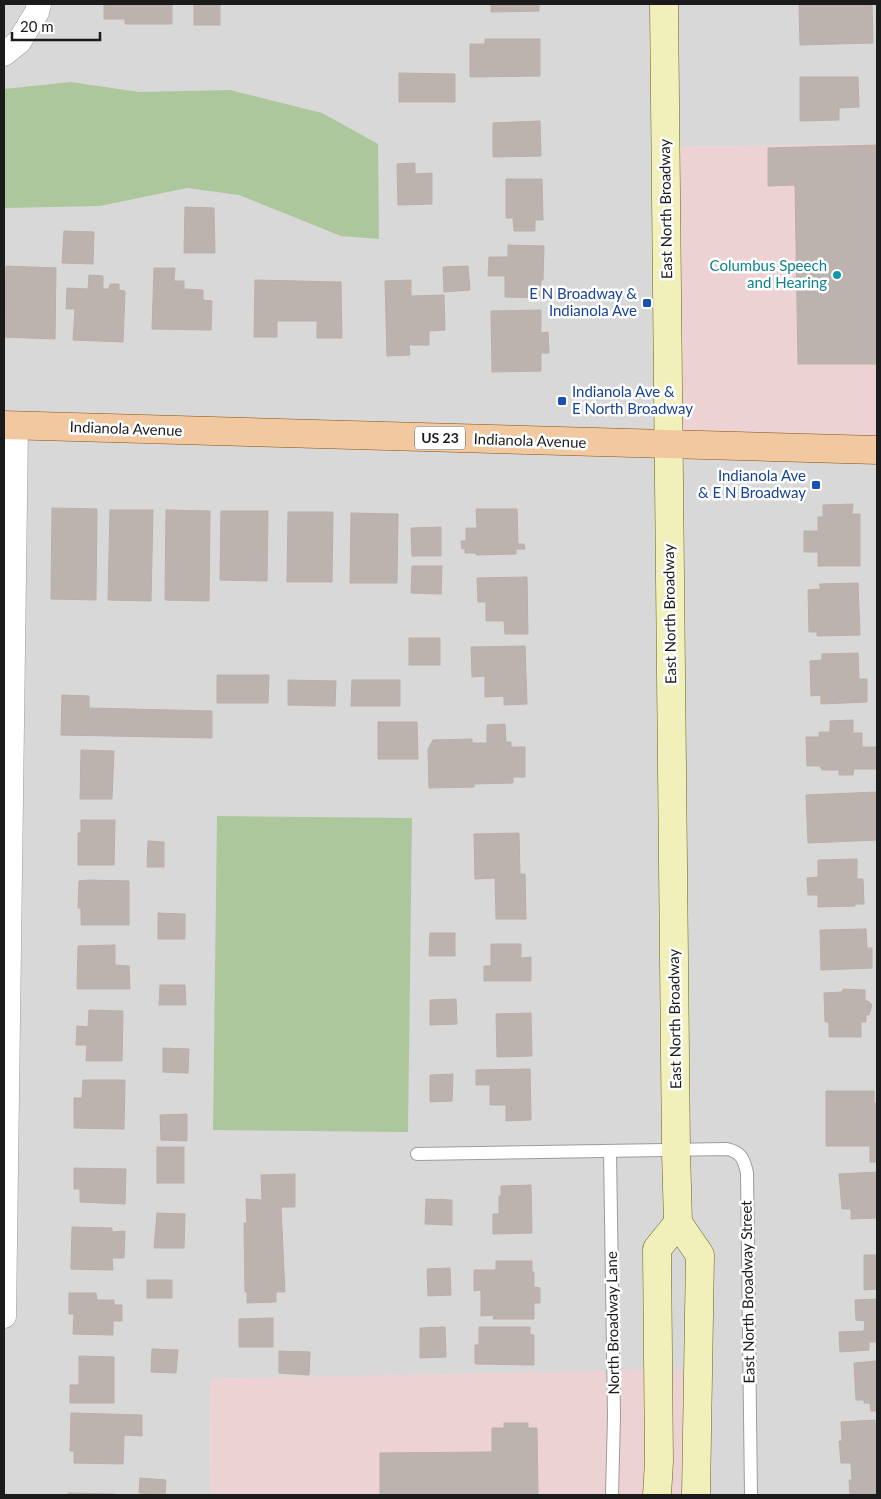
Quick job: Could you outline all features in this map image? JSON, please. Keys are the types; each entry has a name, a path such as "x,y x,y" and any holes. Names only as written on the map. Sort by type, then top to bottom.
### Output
{"main road":[{"name":"East North Broadway","path":"664,4 678,1224"},
{"name":"Indianola Avenue","path":"10,426 877,450"},
{"path":"657,1495 659,1462 657,1249 678,1224 700,1255 696,1495"}],"street":[{"path":"4,54 18,42 39,4"},
{"path":"4,1316 10,426"}],"lane":[{"name":"East North Broadway Street","path":"676,1151 726,1149 734,1151 745,1163 747,1173 751,1495"},
{"name":"North Broadway Lane","path":"610,1151 614,1416 612,1495"},
{"path":"417,1154 676,1151"}],"shaded area":[{"path":"4,4 877,4 877,144 679,147 877,451 877,1495 681,1495 683,1370 211,1379 210,1495 4,1495"},
{"path":"877,144 877,451 678,444 679,147"},
{"path":"683,1369 681,1495 210,1495 211,1379"}],"green space":[{"path":"71,82 139,92 230,90 322,113 378,144 379,239 341,236 239,195 187,188 100,206 4,208 4,89"},
{"path":"217,816 412,818 408,1132 213,1130"}],"building":[{"path":"104,4 172,4 172,24 125,24 125,19 104,19"},
{"path":"194,4 220,4 220,25 194,25"},
{"path":"491,4 539,4 539,11 491,12"},
{"path":"799,4 872,4 873,43 800,45"},
{"path":"485,39 540,39 540,76 470,77 470,44 485,44"},
{"path":"399,73 455,74 455,102 399,102"},
{"path":"800,77 858,77 859,107 839,108 839,120 800,121"},
{"path":"540,121 541,156 493,157 493,123"},
{"name":"Columbus Speech and Hearing","path":"877,145 877,364 798,364 795,185 768,186 768,148"},
{"path":"415,163 415,174 432,173 432,204 398,205 397,164"},
{"path":"506,179 542,179 543,220 535,220 535,231 514,231 513,218 506,218"},
{"path":"185,207 214,208 215,253 184,253"},
{"path":"64,231 94,232 93,264 62,263"},
{"path":"508,245 544,246 543,280 541,280 540,298 505,297 505,276 488,276 489,257 508,257"},
{"path":"6,266 56,268 55,339 4,337"},
{"path":"468,266 470,290 444,292 443,267"},
{"path":"154,268 175,268 174,281 184,281 184,289 203,290 203,300 212,301 211,330 152,329"},
{"path":"89,275 103,276 103,289 109,289 110,284 119,284 119,290 125,291 123,342 73,340 75,309 66,309 67,288 88,289"},
{"path":"255,280 341,282 342,338 317,338 317,321 277,321 277,337 254,337"},
{"path":"411,280 411,296 444,295 445,330 429,331 429,345 409,345 410,355 387,356 385,281"},
{"path":"541,310 541,333 548,332 549,353 541,353 541,371 492,372 491,311"},
{"path":"853,504 852,514 860,514 860,566 818,566 818,552 804,552 804,531 818,531 818,517 823,517 823,505"},
{"path":"52,508 97,509 96,600 51,599"},
{"path":"476,509 517,509 518,544 524,544 525,549 516,549 516,554 476,555 476,553 465,553 465,548 462,549 461,541 466,541 466,528 477,528"},
{"path":"110,510 153,510 151,601 108,600"},
{"path":"166,510 210,511 209,601 165,600"},
{"path":"221,511 268,511 267,581 220,580"},
{"path":"288,512 333,512 332,582 287,582"},
{"path":"351,513 398,514 397,583 350,583"},
{"path":"441,527 441,556 412,556 411,528"},
{"path":"412,566 442,566 441,594 411,593"},
{"path":"527,577 528,634 505,634 504,621 486,621 486,602 478,602 477,578"},
{"path":"858,583 860,635 817,636 817,632 809,632 808,590 821,589 819,584"},
{"path":"409,638 440,638 440,665 409,665"},
{"path":"525,646 527,704 504,705 504,696 485,697 485,676 472,677 471,647"},
{"path":"858,653 859,679 867,679 867,702 821,704 821,695 811,696 810,661 822,660 822,654"},
{"path":"217,675 269,675 268,703 217,703"},
{"path":"288,680 336,681 335,706 288,705"},
{"path":"352,680 400,680 400,706 351,706"},
{"path":"62,695 89,696 89,708 212,711 212,738 61,735"},
{"path":"853,720 853,733 862,733 862,747 877,747 877,769 854,769 853,775 839,775 839,770 822,770 820,766 807,766 806,737 819,737 819,732 830,732 830,721"},
{"path":"378,722 417,722 418,759 378,759"},
{"path":"505,724 506,742 511,742 511,747 525,747 525,777 513,777 513,783 474,784 474,787 429,788 428,749 433,740 472,739 472,743 487,743 487,725"},
{"path":"81,750 114,751 112,799 80,799"},
{"path":"877,792 877,840 808,843 806,795"},
{"path":"81,820 115,820 114,865 78,865 78,833 81,833"},
{"path":"519,833 520,874 525,874 526,919 496,919 495,878 475,879 474,834"},
{"path":"148,841 164,842 164,867 147,867"},
{"path":"857,859 857,879 863,879 864,904 818,907 818,895 808,895 807,878 818,877 818,860"},
{"path":"79,881 129,881 129,925 81,925 81,908 78,908"},
{"path":"158,913 185,914 185,939 158,939"},
{"path":"866,929 867,948 872,948 872,968 821,970 820,930"},
{"path":"430,933 455,933 455,956 429,956"},
{"path":"491,944 521,944 521,958 531,957 531,981 484,981 484,966 491,966"},
{"path":"115,945 115,965 129,966 130,989 77,989 78,946"},
{"path":"160,985 185,985 186,1005 159,1005"},
{"path":"843,989 865,990 865,1001 872,1005 869,1015 866,1015 866,1022 861,1022 861,1037 829,1037 829,1022 825,1022 824,993 842,992"},
{"path":"456,999 457,1024 430,1025 430,1000"},
{"path":"89,1010 123,1011 122,1061 86,1061 87,1045 76,1045 77,1026 88,1027"},
{"path":"531,1013 532,1056 497,1057 496,1014"},
{"path":"163,1048 189,1049 188,1073 163,1072"},
{"path":"530,1069 531,1120 506,1121 506,1105 490,1105 490,1085 476,1085 476,1070"},
{"path":"453,1074 452,1101 430,1102 430,1075"},
{"path":"83,1080 125,1080 124,1129 74,1128 74,1098 82,1098"},
{"path":"826,1091 874,1091 874,1103 877,1103 877,1162 870,1162 870,1146 826,1146"},
{"path":"187,1114 187,1141 161,1140 160,1115"},
{"path":"157,1147 184,1147 184,1183 157,1183"},
{"path":"74,1168 126,1169 125,1204 80,1202 80,1189 74,1189"},
{"path":"877,1172 877,1218 851,1219 851,1209 842,1209 839,1174"},
{"path":"295,1174 295,1207 281,1207 285,1292 276,1292 276,1302 247,1303 247,1292 245,1292 244,1223 247,1223 246,1199 262,1200 261,1175"},
{"path":"531,1185 532,1233 493,1234 493,1214 499,1214 501,1186"},
{"path":"426,1199 452,1200 452,1225 425,1224"},
{"path":"157,1213 185,1214 184,1248 154,1248"},
{"path":"72,1227 112,1228 112,1232 125,1231 124,1258 112,1258 113,1270 71,1269"},
{"path":"864,1255 877,1255 877,1289 864,1290"},
{"path":"496,1261 532,1261 534,1287 540,1288 540,1303 534,1303 534,1319 493,1319 494,1315 481,1316 481,1290 474,1291 474,1270 496,1270"},
{"path":"450,1268 451,1295 428,1296 427,1269"},
{"path":"147,1280 172,1280 172,1298 147,1298"},
{"path":"69,1293 96,1293 97,1300 114,1300 114,1305 122,1305 122,1321 113,1321 113,1335 73,1334 74,1314 69,1314"},
{"path":"877,1299 877,1342 869,1342 869,1350 840,1352 839,1332 864,1331 865,1321 856,1320 855,1300"},
{"path":"273,1318 273,1347 239,1347 239,1319"},
{"path":"445,1327 446,1357 420,1358 420,1328"},
{"path":"479,1327 530,1327 530,1335 534,1335 534,1365 475,1364 475,1345 479,1345"},
{"path":"152,1349 178,1350 176,1373 151,1372"},
{"path":"279,1351 310,1352 309,1375 279,1373"},
{"path":"79,1356 114,1357 114,1403 70,1403 70,1385 79,1385"},
{"path":"877,1361 877,1411 871,1411 870,1403 864,1403 864,1400 856,1400 854,1363"},
{"path":"71,1413 142,1415 142,1436 124,1435 123,1464 74,1463 74,1451 70,1451"},
{"path":"875,1420 877,1495 850,1495 849,1480 852,1480 851,1463 841,1463 839,1441 842,1441 841,1422"},
{"path":"504,1423 528,1423 528,1428 537,1428 538,1495 380,1495 380,1453 492,1452 492,1428 504,1428"},
{"path":"140,1478 166,1480 165,1495 139,1493"},
{"path":"68,1493 115,1494 115,1495 68,1495"}],"place":[{"name":"Columbus Speech and Hearing","path":"837,275"},
{"name":"E N Broadway & Indianola Ave","path":"647,303"},
{"name":"Indianola Ave & E North Broadway","path":"562,401"},
{"name":"Indianola Ave & E N Broadway","path":"816,485"}]}
